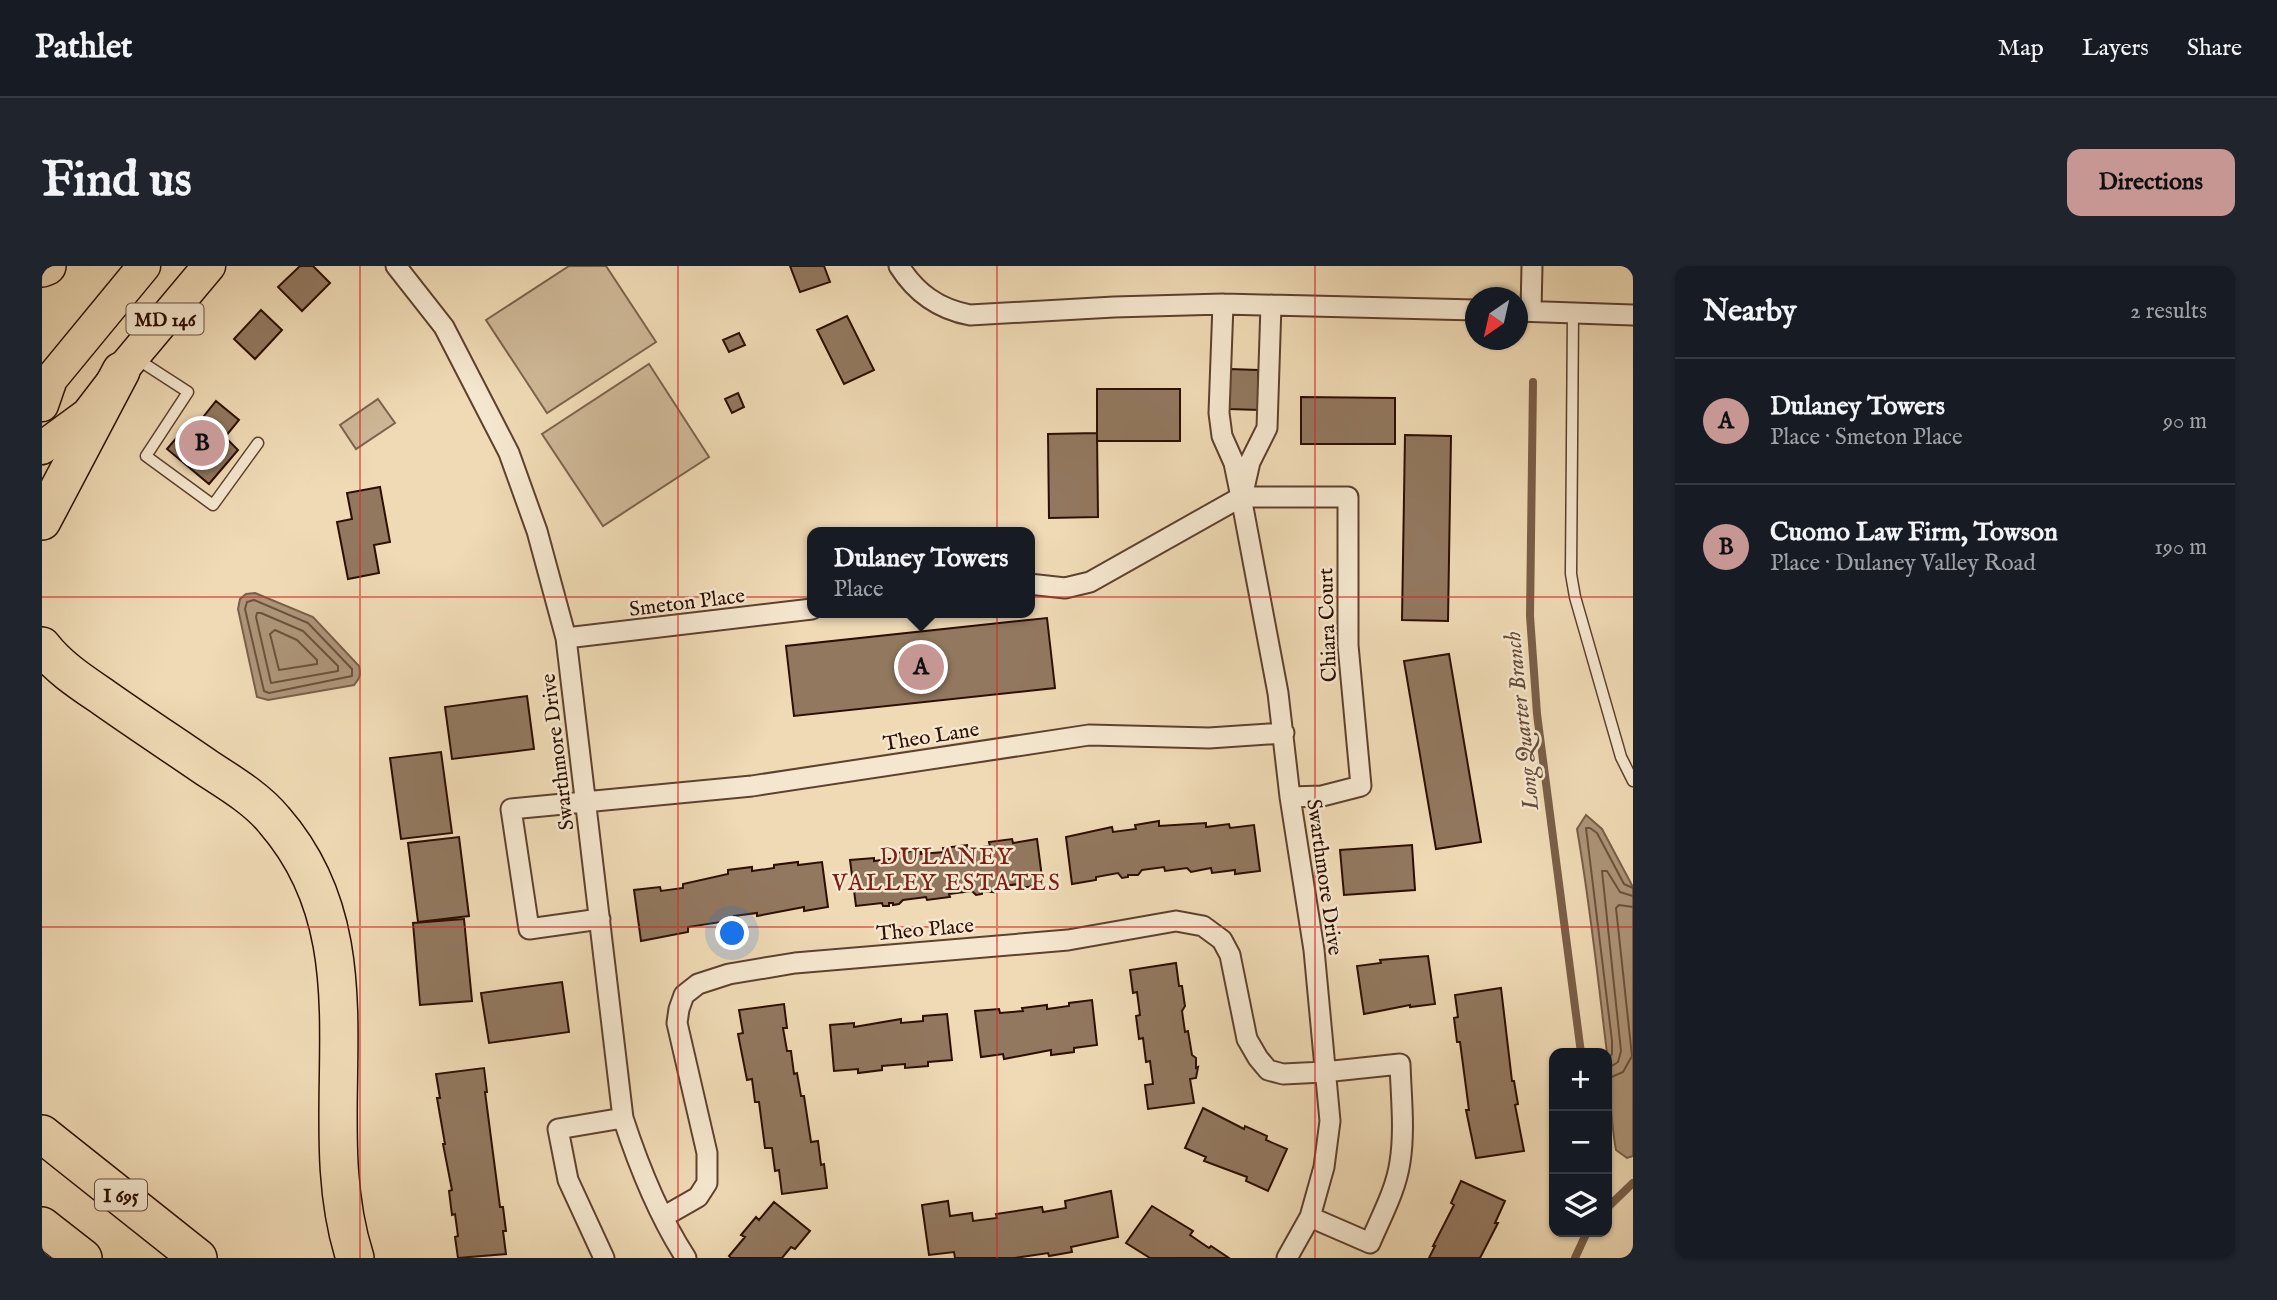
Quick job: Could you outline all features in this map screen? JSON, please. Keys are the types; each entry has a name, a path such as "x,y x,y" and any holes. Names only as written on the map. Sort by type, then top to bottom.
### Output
{"highway":[{"path":"42,521 127,364"},
{"path":"42,646 74,677 235,787 273,818 312,876 326,913 335,954 339,1005 342,1194 355,1258"},
{"name":"I 695","path":"42,1134 198,1258"},
{"path":"42,1226 83,1258"}],"main road":[{"name":"MD 146","path":"42,405 51,379 144,266"},
{"name":"MD 146","path":"42,448 88,414 209,266"}],"street":[{"name":"Swarthmore Drive","path":"396,266 444,327 509,453 537,531 566,638 623,1118 640,1171 686,1258"},
{"path":"898,266 909,282 932,302 953,312 970,315 1223,304 1465,310"},
{"path":"1528,288 1532,266"},
{"name":"Swarthmore Drive","path":"1223,304 1219,413 1222,436 1234,463 1257,571 1284,733 1290,797 1314,950 1330,1121 1324,1167 1310,1217 1287,1258"},
{"name":"Swarthmore Drive","path":"1241,497 1250,462 1267,428 1271,305"},
{"path":"1528,311 1633,315"},
{"path":"1035,585 1065,588 1090,582 1241,497"},
{"name":"Chiara Court","path":"1241,497 1348,497 1348,645 1361,786 1322,796 1290,797"},
{"name":"Smeton Place","path":"566,638 807,610"},
{"name":"Theo Lane","path":"600,919 529,929 511,809 586,804 752,786 1089,735 1209,738 1284,733"},
{"name":"Theo Place","path":"663,1217 698,1197 707,1183 708,1153 677,1023 679,1009 684,995 698,984 729,974 795,963 1068,940 1176,920 1203,926 1222,940 1230,955 1247,1039 1269,1070 1283,1074 1324,1072"},
{"path":"1310,1217 1370,1243 1393,1189 1400,1162 1400,1064 1324,1072"},
{"path":"604,1258 568,1180 558,1129 623,1118"}],"lane":[{"path":"1573,313 1571,574 1575,597 1617,744 1633,781"},
{"path":"127,364 188,392 146,456 213,505 258,443"}],"shaded area":[{"path":"569,266 606,266 656,342 547,413 486,320"},
{"path":"649,364 709,457 603,526 542,434"},
{"path":"378,399 395,423 356,449 340,425"}],"water":[{"path":"255,593 313,617 359,666 360,676 354,685 268,700 257,697 238,609 240,599 246,594"},
{"path":"1586,815 1602,829 1633,887 1633,1156 1627,1158 1616,1150 1614,1138 1612,1048 1606,1048 1577,829"}],"building":[{"path":"300,266 313,266 330,283 302,311 278,287"},
{"path":"790,266 824,266 830,282 800,292"},
{"path":"261,310 282,330 255,359 234,339"},
{"path":"847,316 874,370 844,384 817,330"},
{"path":"739,333 745,345 729,352 723,340"},
{"path":"1229,369 1258,370 1259,410 1229,409"},
{"path":"1097,389 1180,389 1180,441 1097,441"},
{"path":"738,393 744,407 732,413 725,399"},
{"path":"1301,397 1395,398 1395,444 1301,444"},
{"path":"216,401 239,420 225,437 238,450 209,484 167,449 191,421 200,429 204,424 200,421"},
{"path":"1097,433 1098,517 1049,518 1048,434"},
{"path":"1405,435 1451,436 1448,621 1402,620"},
{"path":"380,487 390,542 374,545 379,573 348,579 337,522 352,519 347,493"},
{"path":"1047,618 1055,688 794,716 786,646"},
{"path":"1449,654 1481,842 1436,849 1404,661"},
{"path":"527,696 534,749 452,759 445,707"},
{"path":"441,752 452,833 401,839 390,758"},
{"path":"1159,821 1159,826 1206,823 1206,827 1229,824 1230,828 1254,825 1260,871 1235,874 1235,870 1212,873 1211,868 1191,872 1187,868 1165,871 1164,867 1142,870 1138,875 1128,877 1122,878 1118,873 1072,884 1066,837 1112,827 1113,832 1136,829 1135,825"},
{"path":"459,837 469,916 418,922 408,843"},
{"path":"1012,839 1013,843 1037,839 1043,885 996,887 993,892 982,891 982,894 976,895 972,891 927,900 926,897 903,900 899,904 889,903 889,906 883,906 882,903 856,906 850,860 874,858 874,861 897,858 896,853 921,850 921,854 944,852 943,848 967,845 968,849 990,846 989,842"},
{"path":"1412,845 1415,890 1344,895 1340,850"},
{"path":"798,862 798,865 822,862 828,907 804,911 804,907 757,916 757,913 734,916 734,920 688,927 688,932 641,941 634,890 660,887 661,891 683,888 683,884 728,874 728,870 752,867 752,871"},
{"path":"464,919 472,1001 420,1005 413,923"},
{"path":"1428,956 1435,1004 1410,1005 1364,1014 1357,966 1381,963 1380,960"},
{"path":"1176,963 1185,1006 1182,1011 1185,1032 1188,1031 1192,1055 1196,1058 1196,1068 1198,1067 1196,1078 1190,1079 1194,1103 1148,1109 1145,1085 1153,1084 1150,1061 1146,1062 1143,1038 1139,1039 1137,992 1133,993 1130,970"},
{"path":"562,982 569,1032 489,1043 481,993"},
{"path":"1501,988 1512,1081 1518,1104 1515,1105 1524,1151 1476,1158 1466,1110 1469,1110 1460,1042 1457,1042 1455,995"},
{"path":"1092,1000 1097,1045 1051,1055 1051,1050 1004,1059 1003,1054 981,1057 975,1011 999,1009 1000,1013 1047,1005 1047,1009"},
{"path":"784,1004 787,1028 783,1028 787,1051 791,1051 794,1074 797,1073 801,1096 804,1096 811,1142 818,1141 827,1188 782,1194 779,1170 775,1171 772,1148 765,1148 759,1102 755,1102 752,1079 747,1080 738,1034 743,1033 739,1010"},
{"path":"947,1014 952,1060 905,1068 905,1064 882,1066 882,1070 858,1073 858,1069 834,1071 830,1025 854,1023 854,1027 901,1019 901,1023 923,1021 923,1016"},
{"path":"484,1068 500,1207 503,1207 506,1231 503,1231 506,1254 458,1258 455,1237 458,1236 455,1214 452,1215 449,1191 452,1190 443,1144 436,1074"},
{"path":"1203,1108 1244,1129 1245,1126 1267,1136 1266,1140 1287,1149 1268,1191 1246,1181 1247,1177 1204,1161 1206,1157 1185,1148"},
{"path":"1461,1181 1505,1201 1495,1223 1498,1223 1480,1258 1429,1258 1454,1205 1451,1203"},
{"path":"1111,1191 1118,1237 1071,1247 1072,1252 1049,1256 1048,1253 1015,1258 955,1258 954,1252 929,1255 922,1205 948,1201 950,1216 972,1213 973,1221 997,1218 996,1214 1042,1207 1043,1212 1066,1208 1065,1201"},
{"path":"774,1202 810,1231 795,1249 791,1247 782,1258 731,1258 729,1256 745,1237 741,1235 756,1217 759,1220"},
{"path":"1152,1206 1193,1231 1190,1235 1209,1248 1211,1246 1229,1258 1150,1258 1126,1243"}],"waterway":[{"name":"Long Quarter Branch","path":"1533,382 1530,616 1537,714 1580,1048"},
{"path":"1612,1203 1633,1183"},
{"name":"Long Quarter Branch","path":"1575,1258 1585,1237"}],"place":[{"name":"Cuomo Law Firm, Towson","path":"202,443"},
{"name":"Dulaney Towers","path":"921,667"}],"district":[{"name":"DULANEY VALLEY ESTATES","path":"947,869"}]}
